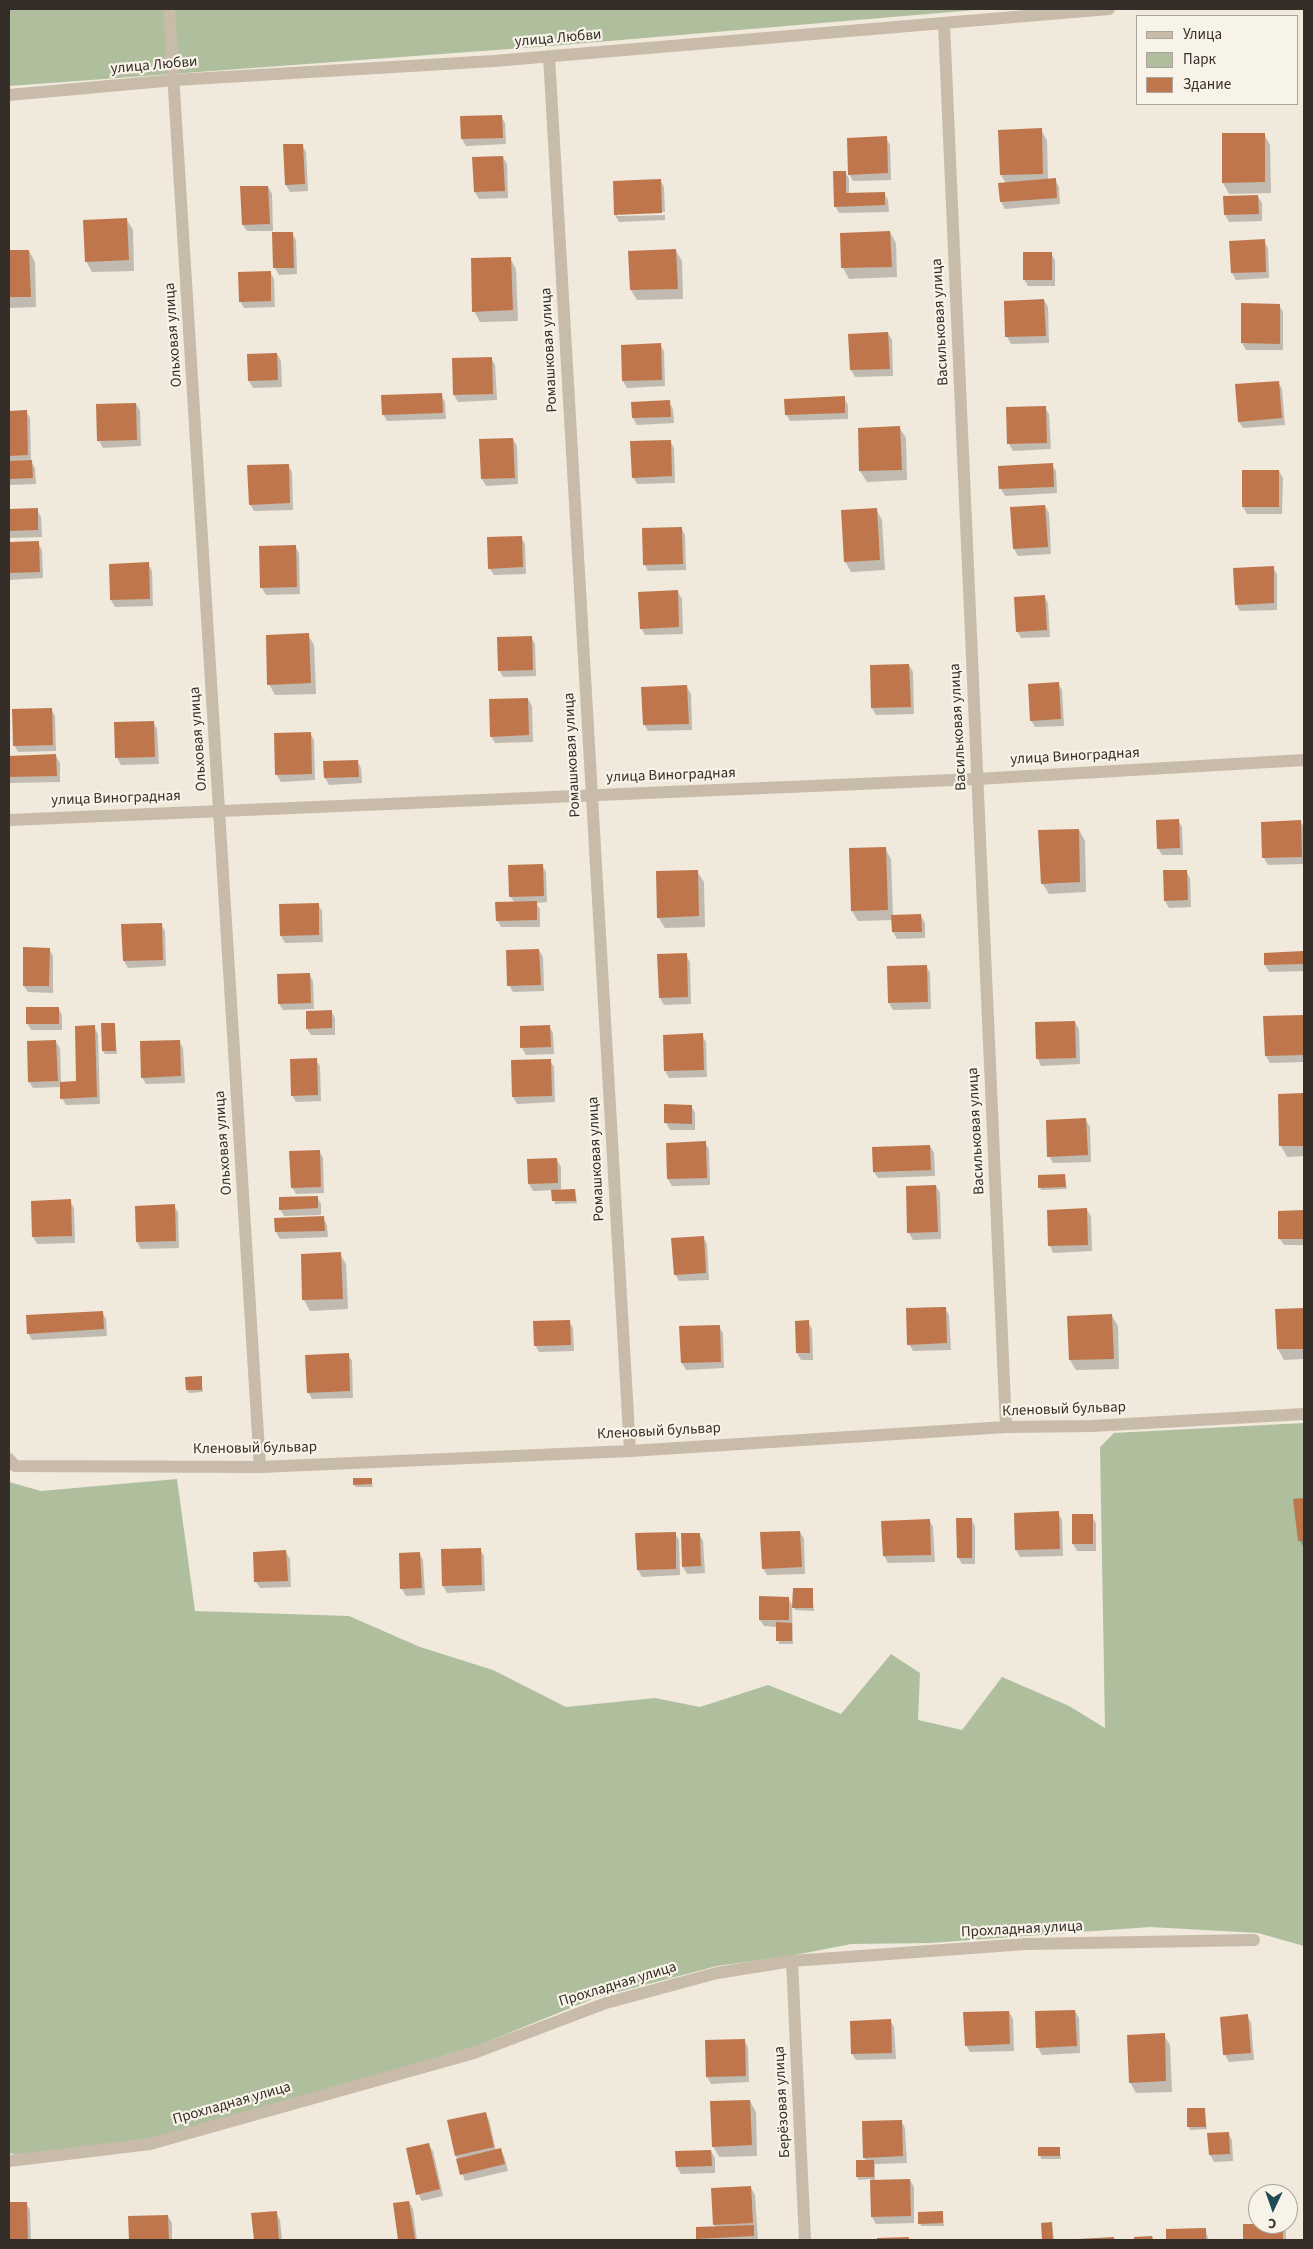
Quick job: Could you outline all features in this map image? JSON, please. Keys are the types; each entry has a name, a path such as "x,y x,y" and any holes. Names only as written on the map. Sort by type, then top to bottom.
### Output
{"street":[{"name":"Ольховая улица","path":"169,9 175,80 260,1467"},
{"name":"улица Любви","path":"9,95 175,80 549,56 1109,9"},
{"name":"Васильковая улица","path":"944,24 1006,1427"},
{"name":"Ромашковая улица","path":"549,56 630,1451"},
{"name":"улица Виноградная","path":"9,820 977,779 1304,760"},
{"name":"Кленовый бульвар","path":"12,1462 260,1467 630,1451 1006,1427 1092,1426 1304,1414"},
{"name":"Прохладная улица","path":"9,2161 150,2144 474,2053 606,2003 717,1973 792,1961 1026,1944 1254,1940"},
{"name":"Берёзовая улица","path":"792,1961 805,2240"}],"green space":[{"path":"9,9 987,9 550,46 9,86"},
{"path":"1304,1423 1304,1946 1258,1933 1150,1927 930,1943 851,1944 790,1956 717,1966 595,1998 477,2046 150,2140 19,2155 9,2153 9,1482 41,1491 177,1479 195,1611 349,1616 420,1647 493,1670 566,1707 655,1698 700,1707 768,1685 841,1714 891,1654 920,1673 918,1720 962,1730 1002,1677 1069,1706 1105,1728 1100,1447 1114,1433"}],"building":[{"path":"502,115 503,138 461,139 460,116"},
{"path":"1042,128 1043,174 1000,175 998,130"},
{"path":"1222,133 1265,133 1265,182 1222,183"},
{"path":"887,136 888,173 848,175 847,138"},
{"path":"283,144 303,144 305,184 285,185"},
{"path":"503,156 505,191 474,192 472,157"},
{"path":"833,171 846,171 846,193 885,192 885,205 834,207"},
{"path":"1056,178 1057,198 1000,202 998,183"},
{"path":"661,179 662,213 614,215 613,181"},
{"path":"240,186 268,186 270,224 242,225"},
{"path":"1258,195 1259,214 1224,215 1223,196"},
{"path":"127,218 129,260 85,262 83,220"},
{"path":"890,231 892,267 841,268 840,233"},
{"path":"272,232 293,232 294,268 273,268"},
{"path":"1265,239 1266,272 1231,273 1229,241"},
{"path":"676,249 678,289 630,290 628,251"},
{"path":"9,250 29,250 31,297 9,297"},
{"path":"1023,252 1052,252 1052,280 1023,280"},
{"path":"511,257 513,310 472,312 471,258"},
{"path":"271,271 271,301 239,302 238,272"},
{"path":"1044,299 1046,336 1005,337 1004,301"},
{"path":"1241,303 1280,304 1280,344 1241,343"},
{"path":"888,332 890,369 850,370 848,334"},
{"path":"661,343 662,380 622,381 621,345"},
{"path":"277,353 278,380 248,381 247,354"},
{"path":"492,357 493,394 453,395 452,358"},
{"path":"1279,381 1282,418 1238,422 1235,384"},
{"path":"442,393 443,413 382,415 381,395"},
{"path":"845,396 845,413 785,415 784,399"},
{"path":"670,400 671,417 632,418 631,402"},
{"path":"136,403 137,440 97,441 96,404"},
{"path":"1046,406 1047,443 1007,444 1006,407"},
{"path":"27,410 28,455 9,456 9,411"},
{"path":"900,426 902,470 859,471 858,428"},
{"path":"513,438 515,478 481,479 479,439"},
{"path":"671,440 672,476 632,478 630,441"},
{"path":"32,460 33,478 9,479 9,461"},
{"path":"1053,463 1054,487 999,489 998,466"},
{"path":"289,464 290,503 249,505 247,465"},
{"path":"1242,470 1279,470 1279,507 1242,507"},
{"path":"1045,505 1048,547 1013,549 1010,507"},
{"path":"38,508 38,530 9,531 9,509"},
{"path":"877,508 880,560 844,562 841,510"},
{"path":"682,527 683,564 643,565 642,528"},
{"path":"522,536 523,567 488,569 487,537"},
{"path":"39,541 40,572 9,573 9,542"},
{"path":"296,545 297,587 260,588 259,546"},
{"path":"149,562 150,599 110,600 109,564"},
{"path":"1274,566 1274,603 1235,605 1233,568"},
{"path":"678,590 679,627 640,629 638,592"},
{"path":"1045,595 1047,630 1016,632 1014,597"},
{"path":"309,633 311,683 267,685 266,635"},
{"path":"532,636 533,670 498,671 497,637"},
{"path":"909,664 911,707 871,708 870,665"},
{"path":"1059,682 1061,719 1030,721 1028,684"},
{"path":"687,685 689,724 643,725 641,687"},
{"path":"528,698 529,735 490,737 489,699"},
{"path":"52,708 53,745 13,746 12,709"},
{"path":"154,721 155,757 115,758 114,722"},
{"path":"311,732 312,774 275,775 274,733"},
{"path":"56,754 57,776 9,777 9,756"},
{"path":"358,760 359,777 324,778 323,761"},
{"path":"1179,819 1180,848 1157,849 1156,820"},
{"path":"1301,820 1302,857 1262,858 1261,822"},
{"path":"1079,829 1080,882 1041,884 1038,830"},
{"path":"886,847 888,910 851,911 849,848"},
{"path":"543,864 544,896 509,897 508,865"},
{"path":"698,870 699,916 657,918 656,871"},
{"path":"1163,870 1187,870 1188,900 1164,901"},
{"path":"537,901 537,920 496,921 495,902"},
{"path":"319,903 319,935 280,936 279,904"},
{"path":"921,914 922,932 892,932 891,915"},
{"path":"162,923 163,960 123,961 121,924"},
{"path":"23,947 50,948 49,986 23,986"},
{"path":"539,949 541,985 507,986 506,950"},
{"path":"1303,951 1303,964 1264,965 1264,953"},
{"path":"687,953 688,997 659,998 657,954"},
{"path":"927,965 928,1002 888,1003 887,966"},
{"path":"310,973 311,1003 278,1004 277,974"},
{"path":"26,1007 59,1007 59,1024 26,1024"},
{"path":"332,1010 332,1028 306,1029 306,1011"},
{"path":"1304,1015 1304,1055 1265,1056 1263,1016"},
{"path":"1075,1021 1076,1058 1036,1059 1035,1022"},
{"path":"101,1023 115,1023 116,1051 102,1051"},
{"path":"95,1025 97,1097 60,1099 60,1082 76,1081 75,1026"},
{"path":"550,1025 551,1047 520,1048 520,1026"},
{"path":"703,1033 704,1070 664,1071 663,1035"},
{"path":"56,1040 58,1081 28,1082 27,1041"},
{"path":"180,1040 181,1076 141,1078 140,1041"},
{"path":"317,1058 318,1095 291,1096 290,1059"},
{"path":"551,1059 552,1096 512,1097 511,1060"},
{"path":"1304,1093 1304,1146 1279,1146 1278,1094"},
{"path":"664,1104 692,1105 692,1124 664,1123"},
{"path":"1086,1118 1088,1155 1047,1157 1046,1120"},
{"path":"706,1141 707,1178 667,1179 666,1143"},
{"path":"930,1145 931,1170 873,1172 872,1147"},
{"path":"320,1150 321,1187 291,1188 289,1151"},
{"path":"557,1158 558,1183 528,1184 527,1159"},
{"path":"1065,1174 1066,1187 1038,1188 1038,1175"},
{"path":"936,1185 938,1232 907,1233 906,1186"},
{"path":"575,1189 576,1201 552,1201 551,1190"},
{"path":"318,1196 318,1208 279,1210 279,1197"},
{"path":"71,1199 72,1236 32,1237 31,1201"},
{"path":"175,1204 176,1241 136,1242 135,1206"},
{"path":"1087,1208 1088,1245 1048,1246 1047,1210"},
{"path":"1304,1210 1304,1239 1278,1239 1278,1211"},
{"path":"324,1216 325,1231 275,1232 274,1218"},
{"path":"704,1236 706,1273 674,1275 671,1238"},
{"path":"341,1252 343,1299 302,1300 301,1254"},
{"path":"946,1307 947,1343 907,1345 906,1308"},
{"path":"1304,1308 1304,1349 1277,1349 1275,1309"},
{"path":"103,1311 104,1329 27,1334 26,1315"},
{"path":"1112,1314 1114,1359 1069,1360 1067,1316"},
{"path":"570,1320 571,1345 534,1346 533,1321"},
{"path":"809,1320 810,1353 796,1353 795,1321"},
{"path":"720,1325 721,1362 681,1363 679,1326"},
{"path":"349,1353 350,1391 307,1393 305,1355"},
{"path":"202,1376 202,1390 186,1390 185,1377"},
{"path":"353,1478 372,1478 372,1484 353,1485"},
{"path":"1304,1498 1304,1540 1298,1541 1293,1499"},
{"path":"1059,1511 1060,1549 1015,1550 1014,1513"},
{"path":"1072,1514 1093,1514 1093,1544 1072,1544"},
{"path":"956,1518 972,1518 972,1558 957,1558"},
{"path":"930,1519 931,1555 883,1556 881,1521"},
{"path":"800,1531 802,1567 762,1569 760,1532"},
{"path":"676,1532 676,1569 637,1570 635,1533"},
{"path":"681,1533 700,1533 701,1566 682,1567"},
{"path":"481,1548 482,1585 442,1586 441,1549"},
{"path":"286,1550 288,1581 254,1582 253,1552"},
{"path":"420,1552 422,1588 400,1589 399,1553"},
{"path":"793,1588 813,1588 813,1608 792,1608"},
{"path":"759,1596 789,1597 789,1620 759,1620"},
{"path":"776,1622 792,1623 792,1641 776,1641"},
{"path":"1075,2010 1077,2046 1036,2048 1035,2011"},
{"path":"1009,2011 1010,2044 965,2046 963,2012"},
{"path":"1248,2014 1251,2053 1223,2055 1220,2017"},
{"path":"891,2019 892,2053 851,2054 850,2021"},
{"path":"1165,2033 1166,2081 1129,2083 1127,2035"},
{"path":"745,2039 746,2076 706,2077 705,2040"},
{"path":"750,2100 752,2145 712,2147 710,2101"},
{"path":"1187,2108 1205,2108 1206,2127 1187,2127"},
{"path":"486,2112 494,2147 455,2156 447,2120"},
{"path":"902,2120 903,2156 863,2158 862,2121"},
{"path":"1229,2132 1230,2154 1209,2155 1207,2133"},
{"path":"429,2143 440,2189 416,2195 406,2148"},
{"path":"1038,2147 1060,2147 1060,2156 1038,2156"},
{"path":"501,2148 505,2164 460,2175 456,2159"},
{"path":"711,2150 712,2166 676,2167 675,2151"},
{"path":"856,2160 874,2160 874,2177 856,2177"},
{"path":"910,2179 911,2216 871,2217 870,2180"},
{"path":"751,2186 753,2223 713,2225 711,2188"},
{"path":"409,2201 415,2239 398,2240 393,2203"},
{"path":"9,2202 27,2202 28,2240 9,2240"},
{"path":"277,2211 279,2240 254,2240 251,2213"},
{"path":"943,2211 943,2223 918,2224 918,2212"},
{"path":"168,2215 169,2240 129,2240 128,2216"},
{"path":"1052,2222 1053,2240 1042,2240 1041,2223"},
{"path":"1243,2224 1248,2224 1248,2234 1283,2234 1283,2240 1243,2240"},
{"path":"754,2225 754,2236 696,2239 696,2227"},
{"path":"1206,2228 1206,2240 1166,2240 1166,2229"},
{"path":"1152,2236 1153,2240 1134,2240 1134,2237"},
{"path":"909,2237 909,2240 877,2240 877,2238"},
{"path":"1114,2237 1114,2240 1078,2240 1078,2239"}]}
